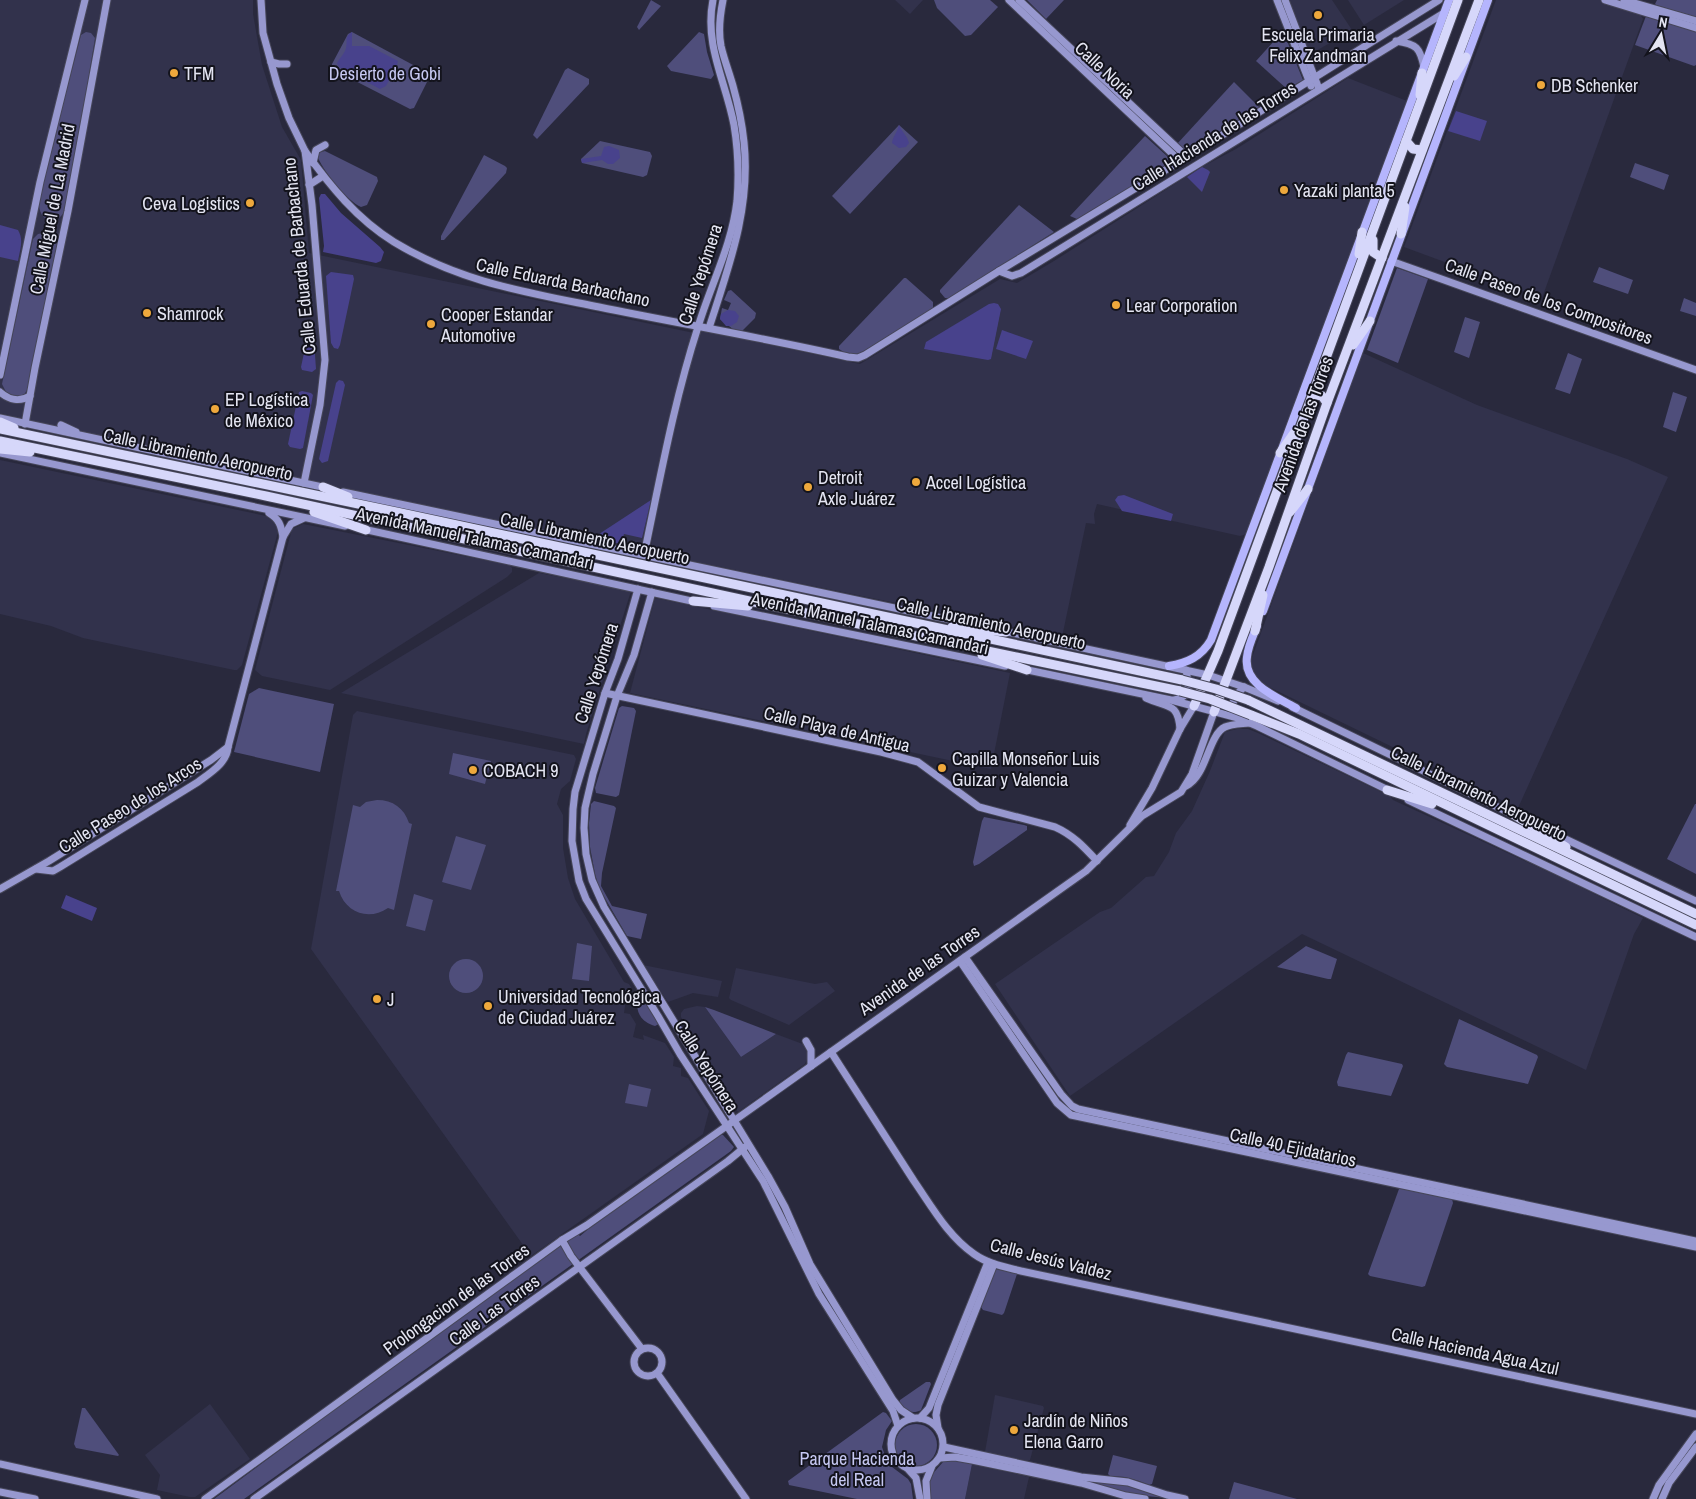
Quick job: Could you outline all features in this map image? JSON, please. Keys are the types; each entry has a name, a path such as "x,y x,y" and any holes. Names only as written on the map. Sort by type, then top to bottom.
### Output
{"highway":[{"name":"Avenida de las Torres","path":"1194,706 1218,651 1458,0"},
{"name":"Avenida de las Torres","path":"1214,712 1269,567 1327,403 1479,0"},
{"path":"1444,91 1466,57"},
{"path":"1418,108 1423,70"},
{"path":"1406,141 1414,149 1422,150"},
{"path":"1400,158 1406,157 1411,159 1416,166"},
{"path":"1401,234 1407,192"},
{"path":"1380,212 1372,249 1375,255 1382,258"},
{"path":"1359,267 1357,259 1362,232"},
{"path":"1344,358 1370,321"},
{"path":"1323,364 1328,372 1339,374"},
{"path":"1312,394 1322,396 1327,403"},
{"path":"0,420 40,438"},
{"path":"1280,453 1302,423"},
{"name":"Calle Libramiento Aeropuerto","path":"0,429 1216,688 1248,700 1313,730 1696,914"},
{"name":"Calle Libramiento Aeropuerto","path":"0,441 266,496 784,609 1180,691 1210,699 1250,719 1299,734 1696,925"},
{"path":"0,449 59,454"},
{"path":"323,487 401,513"},
{"path":"1285,518 1308,489"},
{"path":"266,496 366,530"},
{"path":"1244,550 1251,560"},
{"path":"1255,631 1269,567"},
{"path":"694,601 784,609"},
{"path":"933,627 1006,632"},
{"path":"936,641 1027,670"},
{"path":"1218,651 1223,660 1233,662"},
{"path":"1387,790 1464,815"},
{"path":"1511,813 1604,871"}],"main road":[{"name":"Calle Miguel de La Madrid","path":"0,375 40,182 85,0"},
{"name":"Calle Miguel de La Madrid","path":"25,424 107,0"},
{"name":"Calle Eduarda de Barbachano","path":"260,0 263,33 276,84 289,118 305,151 325,360 320,404 304,483"},
{"name":"Calle Yepómera","path":"644,555 670,433 698,326 722,261 737,201 738,162 734,125 711,42 710,14 713,0"},
{"name":"Calle Yepómera","path":"709,328 739,233 746,183 742,128 733,85 721,45 720,25 723,0"},
{"name":"Calle Noria","path":"1009,0 1180,161"},
{"name":"Calle Noria","path":"1019,0 1187,157"},
{"path":"1277,0 1316,90"},
{"path":"1285,0 1312,80"},
{"name":"Calle Hacienda de las Torres","path":"858,358 878,348 999,271 1187,157 1439,0"},
{"name":"Avenida de las Torres","path":"1169,666 1189,661 1207,648 1449,0"},
{"name":"Avenida de las Torres","path":"1296,708 1258,685 1248,670 1247,658 1255,631 1488,0"},
{"path":"1605,0 1696,28"},
{"path":"1624,0 1696,21"},
{"name":"Calle Hacienda de las Torres","path":"999,271 1012,276 1021,273 1444,13"},
{"path":"1413,17 1420,27"},
{"path":"1396,41 1406,42 1416,47 1422,56 1423,70"},
{"path":"271,62 287,64"},
{"path":"313,163 313,156 316,150 325,145"},
{"name":"Calle Eduarda Barbachano","path":"305,151 323,176 348,204 378,231 427,260 467,277 528,292 858,358"},
{"path":"309,185 323,176"},
{"name":"Calle Paseo de los Compositores","path":"1392,261 1696,370"},
{"path":"0,392 8,398 17,400 30,396"},
{"name":"Avenida Manuel Talamas Camandari","path":"0,420 1208,675 1296,708 1696,901"},
{"path":"61,425 93,439"},
{"name":"Avenida Manuel Talamas Camandari","path":"0,453 822,629 1135,692 1238,718 1250,719 1387,790 1696,937"},
{"path":"262,509 279,520 283,537"},
{"path":"283,537 291,524 304,518"},
{"name":"Calle Paseo de los Arcos","path":"36,868 50,871 56,870 198,782 222,762 227,755 283,537"},
{"name":"Calle Yepómera","path":"638,589 618,659 604,692 575,792 572,841 579,881 595,916 680,1054 762,1181 779,1211 819,1294 895,1416 898,1426"},
{"name":"Calle Yepómera","path":"652,592 634,655 617,696 593,774 585,808 584,844 592,880 604,907 785,1207 810,1264 824,1290 893,1400 901,1410 916,1418"},
{"path":"1171,700 1183,698 1186,694 1188,684 1186,670"},
{"path":"1238,718 1233,712 1232,707 1235,699 1244,687"},
{"name":"Calle Playa de Antigua","path":"604,692 907,758 918,762 932,771 979,806 1065,831 1083,846 1097,862"},
{"path":"1135,692 1175,710 1180,729"},
{"name":"Avenida de las Torres","path":"1125,834 1162,771 1180,729 1194,706"},
{"name":"Avenida de las Torres","path":"727,1126 1097,862 1149,811 1176,795 1185,786 1192,774 1214,712"},
{"path":"1185,786 1197,776 1223,728 1250,719"},
{"name":"Calle Paseo de los Arcos","path":"0,888 36,868 211,760 228,747"},
{"name":"Calle 40 Ejidatarios","path":"963,959 1061,1094 1072,1106 1078,1109 1696,1241"},
{"name":"Calle 40 Ejidatarios","path":"963,959 976,987 1057,1103 1070,1115 1696,1248"},
{"path":"806,1041 811,1050 811,1066"},
{"name":"Calle Jesús Valdez","path":"831,1052 943,1223 961,1244 974,1254 991,1263 1248,1319"},
{"name":"Prolongacion de las Torres","path":"205,1499 562,1240 727,1126"},
{"path":"743,1150 746,1142"},
{"name":"Calle Las Torres","path":"254,1499 743,1150"},
{"path":"562,1240 642,1349"},
{"path":"920,1499 916,1478 908,1469 897,1462 891,1450 892,1437 898,1426 916,1418 929,1408 991,1263"},
{"path":"927,1499 926,1481 932,1466 940,1458 944,1447 944,1440 938,1428 936,1415 938,1405 991,1263"},
{"name":"Calle Hacienda Agua Azul","path":"1248,1319 1696,1414"},
{"path":"651,1348 660,1352 663,1361 660,1370 653,1376 644,1376 634,1366 635,1356 642,1349 651,1348"},
{"path":"657,1373 746,1499"},
{"path":"916,1418 933,1423 938,1428"},
{"path":"1662,1497 1667,1480 1696,1434"},
{"path":"944,1447 1081,1477 1128,1482 1185,1499"},
{"path":"1654,1496 1696,1447"},
{"path":"940,1458 955,1457 972,1460 1081,1483 1126,1496 1145,1499"},
{"path":"0,1464 157,1499"},
{"path":"908,1469 920,1470 932,1466"},
{"path":"0,1492 35,1499"}],"shaded area":[{"path":"0,0 253,0 253,14 262,65 282,127 301,160 309,253 694,333 677,410 700,330 860,364 1000,279 1017,283 1348,78 1407,101 1247,534 1240,536 1097,504 1094,514 1095,524 1086,523 1062,637 653,553 651,546 667,455 643,553 43,424 0,413"},
{"path":"895,0 923,0 910,14"},
{"name":"Escuela Primaria Felix Zandman","path":"1288,0 1332,0 1352,30 1309,55"},
{"path":"1348,0 1404,0 1364,25"},
{"path":"1496,0 1632,0 1643,19 1542,298 1404,247"},
{"path":"352,32 352,46 369,46 398,61 386,86 380,89 339,67 337,63 347,45 347,37"},
{"path":"1456,111 1487,121 1480,141 1448,131"},
{"path":"899,125 909,143 906,147 899,148 892,143"},
{"path":"609,146 619,150 620,158 613,164 608,164 602,160 582,163 581,159 601,156 604,147"},
{"path":"1202,167 1210,172 1202,192 1187,177"},
{"path":"321,194 325,194 341,213 380,247 384,252 381,261 376,263 323,252 319,198"},
{"path":"0,225 18,230 20,234 21,241 18,261 0,257"},
{"path":"331,272 353,275 354,279 338,349 334,348 331,343 326,276"},
{"path":"989,304 998,304 1001,309 991,359 924,349 926,342"},
{"path":"728,310 735,311 739,316 737,322 731,326 726,326 720,319 721,314"},
{"path":"310,325 313,327 316,369 312,372 302,370 301,367"},
{"path":"1002,330 1033,341 1026,359 996,349"},
{"path":"1363,353 1477,405 1627,459 1668,477 1518,808 1263,684 1252,672 1250,663"},
{"path":"339,380 343,381 345,385 328,461 322,463 319,459 336,383"},
{"path":"302,391 313,395 303,448 300,449 290,447 288,444 299,392"},
{"path":"0,460 271,517 279,528 242,665 237,670 234,670 83,638 51,626 0,614"},
{"path":"1124,495 1173,514 1171,521 1122,511 1115,500 1118,496"},
{"path":"651,500 642,538 624,534 621,544 593,538"},
{"path":"303,524 509,565 512,568 512,572 330,690 262,676 255,670 292,529"},
{"path":"539,573 631,591 584,744 341,693"},
{"path":"655,598 1010,673 991,769 630,693"},
{"name":"Universidad Tecnológica de Ciudad Juárez","path":"357,711 574,755 576,759 570,781 561,789 557,804 563,815 563,848 568,878 575,899 624,982 629,984 632,989 629,999 626,999 624,1013 630,1014 636,1024 633,1037 644,1040 643,1035 665,1043 674,1057 673,1066 681,1068 681,1076 688,1078 709,1111 703,1134 531,1256 311,949 353,715"},
{"path":"1248,729 1258,733 1390,796 1393,800 1643,918 1634,934 1586,1070 1302,934 1070,1096 995,984 1100,912 1111,908 1146,877 1154,876 1169,852 1176,833 1192,811 1225,732"},
{"path":"66,895 97,908 92,921 61,908"},
{"path":"643,965 722,981 718,997 693,993 668,1002"},
{"path":"736,968 815,984 827,982 835,991 789,1025 729,998"},
{"path":"697,1006 705,1007 741,1057 776,1034 808,1046 810,1052 805,1064 738,1112 681,1017 684,1009"},
{"name":"Jardín de Niños Elena Garro","path":"995,1395 1043,1406 1030,1460 985,1452"},
{"path":"210,1404 250,1459 195,1497 157,1490 160,1475 145,1455"},
{"path":"972,1464 1029,1477 1024,1499 965,1499"}],"green space":[{"path":"651,0 661,6 639,30 637,27"},
{"path":"934,0 990,0 998,7 971,35 965,36 937,8"},
{"path":"1027,0 1064,0 1046,19"},
{"path":"1657,0 1696,0 1696,17 1656,5"},
{"path":"1646,16 1696,32 1696,65 1694,66 1635,45"},
{"path":"1283,31 1303,80 1287,89 1256,61"},
{"path":"86,32 91,33 95,38 65,210 58,219 49,220 42,215 39,205 50,153 81,35"},
{"name":"Desierto de Gobi","path":"352,32 428,73 430,76 414,108 410,109 332,69 332,64 348,34"},
{"path":"699,32 704,34 714,75 711,79 671,71 667,66"},
{"path":"568,68 589,79 589,84 537,139 533,135 565,70"},
{"path":"1234,82 1260,108 1187,150 1177,144"},
{"path":"899,125 918,142 850,214 832,196"},
{"path":"1145,136 1168,157 1168,164 1077,219 1070,216"},
{"path":"600,141 650,152 652,156 647,175 643,177 582,163 581,159"},
{"path":"325,151 377,177 378,181 367,205 361,207 349,199 329,176 317,155"},
{"path":"484,155 505,166 507,168 506,173 444,240 441,240 441,236"},
{"path":"1635,163 1669,175 1664,190 1630,177"},
{"path":"1019,205 1054,232 950,298 945,298 940,290"},
{"path":"43,233 53,237 57,245 28,388 24,395 17,397 7,394 2,384 33,239 38,234"},
{"path":"1599,267 1633,280 1628,294 1593,282"},
{"path":"1397,268 1428,279 1398,363 1367,350"},
{"path":"904,278 933,302 933,309 854,357 839,349 839,346"},
{"path":"731,290 756,313 755,318 742,331 734,330 720,319 722,308 728,310 731,303 724,300 728,291"},
{"path":"1684,298 1696,303 1696,316 1680,311"},
{"path":"1465,317 1480,322 1469,358 1454,352"},
{"path":"1568,353 1582,359 1570,394 1555,389"},
{"path":"1673,392 1687,397 1676,432 1663,427"},
{"path":"259,688 334,704 320,772 234,752 249,694"},
{"path":"622,706 634,708 636,711 619,795 616,797 596,793 595,788 619,708"},
{"path":"453,753 491,761 485,784 449,774"},
{"path":"377,800 393,803 401,809 409,823 412,824 394,910 388,908 381,912 366,914 359,913 347,905 339,891 336,891 353,805 360,807 366,802"},
{"path":"594,801 616,808 601,886 612,906 647,914 641,939 627,936 599,888 590,847 589,823 591,804"},
{"path":"1696,804 1696,874 1667,859"},
{"path":"984,817 1024,825 1027,826 1027,830 974,866 973,862"},
{"path":"456,836 486,845 471,890 442,882"},
{"path":"414,894 433,900 425,931 406,926"},
{"path":"577,943 592,946 589,981 572,979"},
{"path":"1306,946 1337,959 1331,979 1277,967"},
{"path":"466,959 473,960 478,964 482,969 482,983 478,988 473,992 466,993 459,992 454,988 450,983 449,976 450,969 454,964 459,960"},
{"path":"640,995 659,1024 655,1026 650,1024 639,1014 637,1005"},
{"path":"705,1007 714,1010 776,1034 741,1057"},
{"path":"1459,1019 1537,1055 1538,1057 1528,1084 1447,1067 1444,1064"},
{"path":"1348,1052 1402,1064 1403,1066 1391,1096 1338,1086 1337,1082"},
{"path":"629,1084 651,1089 647,1107 625,1103"},
{"path":"721,1135 734,1147 731,1151 244,1499 214,1499 524,1268 577,1233 580,1236 610,1211"},
{"path":"1399,1189 1452,1199 1453,1203 1425,1286 1422,1287 1368,1274"},
{"path":"996,1269 1017,1274 1002,1315 983,1310 981,1307"},
{"path":"926,1382 931,1384 921,1410 911,1412 903,1408 899,1403 900,1400"},
{"path":"82,1408 85,1408 118,1456 76,1448 74,1444"},
{"name":"Parque Hacienda del Real","path":"883,1412 892,1421 886,1430 882,1447 888,1464 908,1479 911,1484 913,1499 857,1499 789,1485 788,1481"},
{"path":"920,1424 928,1427 934,1433 937,1445 934,1457 928,1463 912,1466 904,1463 898,1457 895,1441 898,1433 904,1427"},
{"path":"1113,1455 1157,1466 1152,1484 1149,1485 1125,1477 1110,1476 1108,1474"},
{"path":"950,1460 972,1464 965,1499 930,1499 929,1478 943,1462"},
{"path":"1087,1482 1124,1484 1167,1498 1125,1494"},
{"path":"1234,1482 1297,1499 1229,1499"}],"place":[{"name":"Escuela Primaria Felix Zandman","path":"1318,15"},
{"name":"TFM","path":"174,73"},
{"name":"DB Schenker","path":"1541,85"},
{"name":"Yazaki planta 5","path":"1284,190"},
{"name":"Ceva Logistics","path":"250,203"},
{"name":"Lear Corporation","path":"1116,305"},
{"name":"Shamrock","path":"147,313"},
{"name":"Cooper Estandar Automotive","path":"431,324"},
{"name":"EP Logística de México","path":"215,409"},
{"name":"Accel Logística","path":"916,482"},
{"name":"Detroit Axle Juárez","path":"808,487"},
{"name":"Capilla Monseñor Luis Guizar y Valencia","path":"942,768"},
{"name":"COBACH 9","path":"473,770"},
{"name":"J","path":"377,999"},
{"name":"Universidad Tecnológica de Ciudad Juárez","path":"488,1006"},
{"name":"Jardín de Niños Elena Garro","path":"1014,1430"}]}
